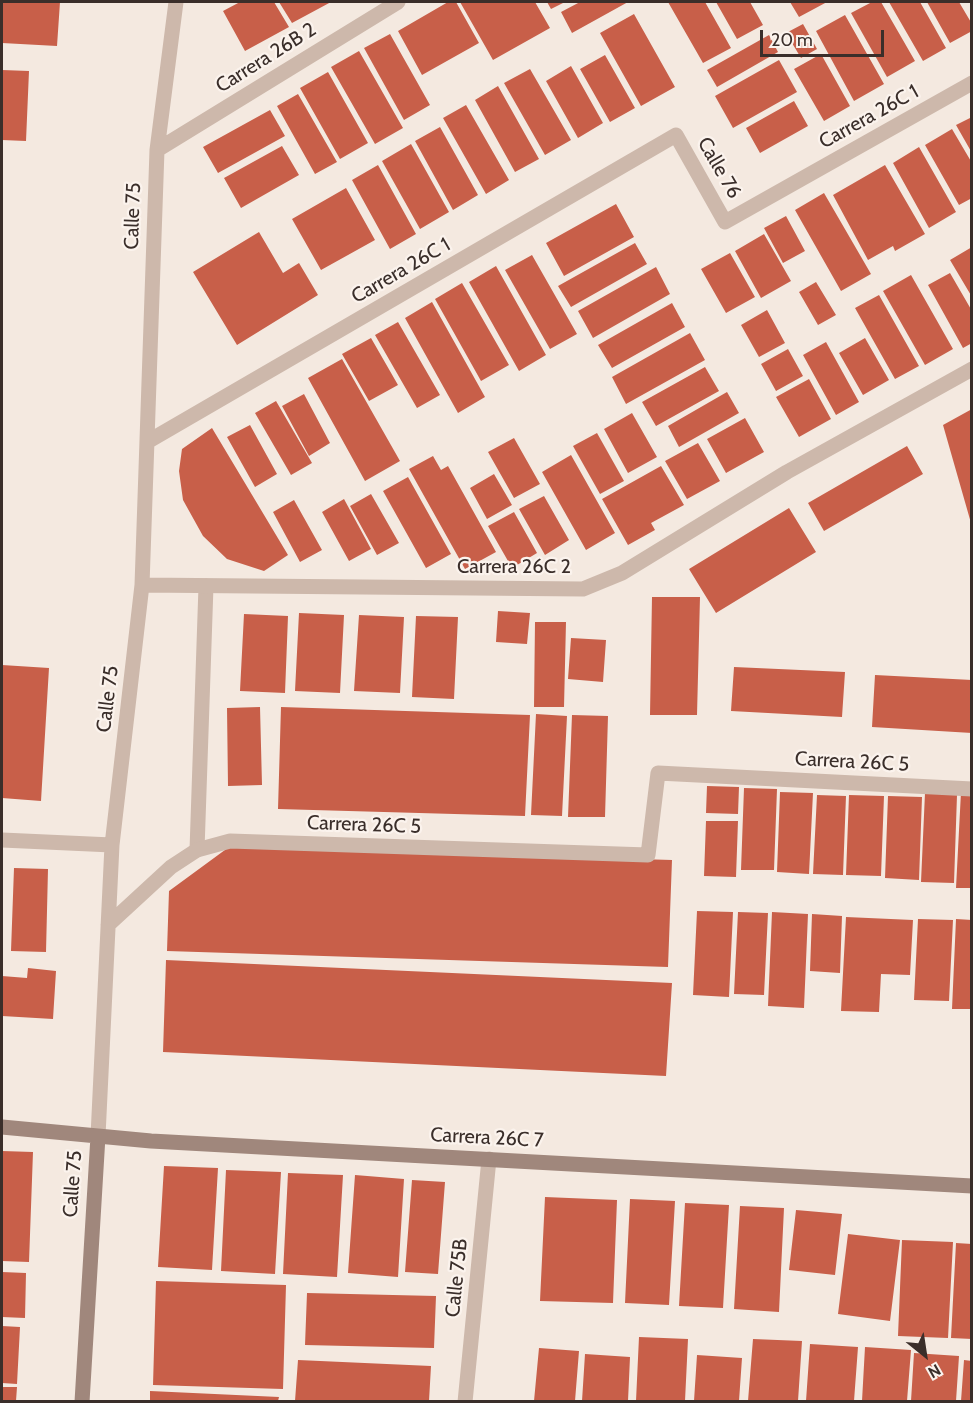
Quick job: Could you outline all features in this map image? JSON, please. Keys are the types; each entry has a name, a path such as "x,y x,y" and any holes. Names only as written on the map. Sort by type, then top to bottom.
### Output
{"street":[{"name":"Calle 75","path":"82,1401 112,845 142,585 157,150 176,2"},
{"name":"Carrera 26B 2","path":"157,150 398,2"},
{"name":"Carrera 26C 1","path":"725,222 972,83"},
{"name":"Carrera 26C 1","path":"147,442 676,135"},
{"name":"Calle 76","path":"676,135 725,222"},
{"name":"Carrera 26C 2","path":"142,585 583,589 622,573 787,472 972,369"},
{"path":"197,850 206,586"},
{"name":"Carrera 26C 5","path":"108,925 171,867 197,850 230,841 648,855 658,773 972,789"},
{"path":"2,840 112,845"},
{"name":"Carrera 26C 7","path":"2,1127 98,1136 972,1186"},
{"name":"Calle 75B","path":"465,1401 489,1159"}],"building":[{"path":"2,2 60,2 57,46 2,43"},
{"path":"240,2 274,2 289,27 245,51 223,11"},
{"path":"279,2 331,2 292,23"},
{"path":"448,2 456,2 479,43 422,75 398,31"},
{"path":"460,2 535,2 550,28 493,60"},
{"path":"547,2 565,2 551,9"},
{"path":"580,2 628,2 572,33 561,12"},
{"path":"668,2 705,2 731,48 703,63"},
{"path":"716,2 750,2 763,25 737,39"},
{"path":"790,2 827,2 799,17"},
{"path":"872,2 881,2 915,61 887,77 851,13"},
{"path":"889,2 920,2 946,48 923,61"},
{"path":"927,2 959,2 972,24 972,31 950,43"},
{"path":"634,14 675,87 641,106 600,33"},
{"path":"845,15 884,84 854,101 816,31"},
{"path":"803,24 817,49 801,58 786,33"},
{"path":"390,34 430,105 404,120 364,48"},
{"path":"769,35 778,52 717,87 707,70"},
{"path":"359,51 403,128 375,144 331,67"},
{"path":"821,54 850,106 824,121 794,69"},
{"path":"605,55 635,108 610,122 580,69"},
{"path":"779,60 797,92 733,128 715,96"},
{"path":"571,66 603,123 578,138 546,81"},
{"path":"530,69 571,140 545,155 504,83"},
{"path":"2,70 29,71 26,141 2,140"},
{"path":"328,72 368,143 340,159 300,88"},
{"path":"498,86 539,159 515,172 475,100"},
{"path":"298,94 337,162 315,174 277,106"},
{"path":"794,101 808,126 760,153 746,128"},
{"path":"466,105 509,180 486,194 443,118"},
{"path":"270,110 285,136 218,173 203,147"},
{"path":"972,117 972,153 956,125"},
{"path":"440,127 478,195 453,210 415,141"},
{"path":"952,129 972,163 972,198 959,205 925,145"},
{"path":"411,144 449,212 420,229 382,161"},
{"path":"282,146 299,175 241,208 224,178"},
{"path":"919,147 956,212 929,228 893,163"},
{"path":"378,165 416,234 390,249 352,180"},
{"path":"885,165 925,234 895,251 893,246 868,260 833,195"},
{"path":"346,188 375,240 321,270 292,219"},
{"path":"824,193 871,274 841,291 795,210"},
{"path":"616,204 634,237 564,276 546,243"},
{"path":"786,216 805,251 783,263 764,228"},
{"path":"259,232 283,273 299,263 318,295 237,345 193,272"},
{"path":"764,234 791,281 761,298 735,251"},
{"path":"635,243 647,264 571,307 558,286"},
{"path":"972,247 972,297 950,260"},
{"path":"730,253 755,297 726,313 701,269"},
{"path":"532,255 577,334 550,349 505,270"},
{"path":"496,266 546,355 519,371 469,282"},
{"path":"656,267 670,294 593,338 578,311"},
{"path":"950,273 972,311 972,343 963,348 928,285"},
{"path":"911,275 953,349 925,365 883,291"},
{"path":"816,282 836,315 818,325 799,292"},
{"path":"462,283 509,365 481,381 435,299"},
{"path":"879,295 919,366 895,379 855,308"},
{"path":"432,302 485,397 458,413 405,318"},
{"path":"672,303 685,327 612,368 598,345"},
{"path":"767,310 785,343 759,357 741,325"},
{"path":"398,322 440,395 417,408 375,335"},
{"path":"690,333 705,360 626,404 612,377"},
{"path":"371,338 398,385 369,401 342,354"},
{"path":"865,338 889,380 863,395 839,353"},
{"path":"826,342 859,402 836,415 803,355"},
{"path":"788,349 803,376 776,391 761,364"},
{"path":"342,359 400,461 365,481 308,378"},
{"path":"705,367 719,391 656,426 642,402"},
{"path":"809,379 831,419 799,437 776,397"},
{"path":"727,392 739,413 679,447 668,426"},
{"path":"304,394 330,443 309,456 282,406"},
{"path":"276,401 312,463 291,475 255,413"},
{"path":"972,409 972,523 971,523 943,425"},
{"path":"632,413 657,457 628,473 604,429"},
{"path":"745,418 764,452 726,473 707,439"},
{"path":"250,425 277,474 255,487 227,437"},
{"path":"212,428 288,555 264,571 227,559 203,536 183,500 179,471 182,449"},
{"path":"597,433 624,481 600,494 573,446"},
{"path":"514,438 540,484 514,498 488,452"},
{"path":"698,443 720,481 687,499 665,461"},
{"path":"907,446 923,474 824,531 808,503"},
{"path":"571,455 615,533 586,550 542,472"},
{"path":"433,456 441,470 448,466 496,552 465,569 409,469"},
{"path":"661,466 684,505 651,523 655,530 628,545 602,499"},
{"path":"494,474 512,505 487,519 470,488"},
{"path":"408,477 451,554 426,568 383,491"},
{"path":"371,494 399,543 377,555 350,506"},
{"path":"544,496 569,540 545,555 519,509"},
{"path":"344,499 371,549 349,561 322,512"},
{"path":"294,500 322,550 300,562 273,512"},
{"path":"789,508 816,552 716,613 689,569"},
{"path":"514,512 537,553 512,568 488,526"},
{"path":"652,597 700,597 697,715 650,715"},
{"path":"498,611 530,613 527,644 496,642"},
{"path":"299,613 344,615 340,693 295,691"},
{"path":"244,614 288,616 285,693 240,691"},
{"path":"359,615 404,617 400,693 354,691"},
{"path":"416,616 458,617 454,699 412,697"},
{"path":"535,622 566,622 564,707 534,707"},
{"path":"571,638 606,640 603,682 568,679"},
{"path":"2,665 49,668 41,801 2,798"},
{"path":"734,667 845,672 842,717 731,711"},
{"path":"875,675 972,680 972,733 872,727"},
{"path":"260,707 262,785 228,786 227,708"},
{"path":"281,707 530,715 525,816 278,809"},
{"path":"536,714 567,716 562,816 531,815"},
{"path":"572,715 608,716 605,817 568,817"},
{"path":"707,786 739,787 738,814 706,813"},
{"path":"744,788 777,789 774,870 741,870"},
{"path":"780,792 813,793 809,874 777,872"},
{"path":"961,792 972,792 972,888 956,888"},
{"path":"925,793 957,795 954,883 921,882"},
{"path":"817,795 846,796 843,875 813,874"},
{"path":"849,795 884,796 881,876 846,875"},
{"path":"888,796 922,797 919,880 885,878"},
{"path":"706,821 738,821 736,877 704,876"},
{"path":"229,847 672,860 668,967 167,951 169,891"},
{"path":"14,868 48,869 46,952 11,951"},
{"path":"697,911 733,912 729,997 693,995"},
{"path":"738,912 768,913 764,995 734,994"},
{"path":"772,912 808,914 804,1008 768,1006"},
{"path":"812,914 842,916 840,973 810,971"},
{"path":"846,917 913,920 910,975 881,974 879,1012 841,1011"},
{"path":"918,919 953,920 949,1001 914,1000"},
{"path":"956,919 972,920 972,1009 952,1009"},
{"path":"166,960 672,983 666,1076 163,1052"},
{"path":"28,968 56,971 53,1019 2,1016 2,976 27,978"},
{"path":"2,1151 33,1152 29,1262 2,1261"},
{"path":"164,1166 218,1168 212,1270 158,1267"},
{"path":"226,1170 281,1172 275,1274 221,1271"},
{"path":"288,1173 343,1175 337,1277 283,1274"},
{"path":"355,1175 404,1179 398,1277 348,1273"},
{"path":"412,1180 445,1182 438,1274 405,1272"},
{"path":"545,1197 617,1200 613,1303 540,1301"},
{"path":"630,1199 675,1201 669,1305 625,1303"},
{"path":"685,1203 729,1205 723,1308 679,1306"},
{"path":"740,1206 784,1208 779,1312 734,1309"},
{"path":"796,1210 842,1214 835,1275 789,1270"},
{"path":"848,1234 900,1240 890,1321 838,1314"},
{"path":"902,1240 953,1242 948,1338 898,1336"},
{"path":"956,1243 972,1244 972,1339 951,1338"},
{"path":"2,1272 26,1273 25,1318 2,1317"},
{"path":"156,1281 286,1285 283,1389 153,1385"},
{"path":"307,1293 436,1296 434,1348 305,1345"},
{"path":"2,1326 20,1327 17,1384 2,1383"},
{"path":"639,1337 688,1339 685,1401 636,1401"},
{"path":"753,1339 802,1341 798,1401 748,1401"},
{"path":"810,1344 858,1347 854,1401 806,1401"},
{"path":"865,1347 911,1350 907,1401 862,1401"},
{"path":"539,1348 579,1351 575,1401 534,1401"},
{"path":"914,1353 959,1356 956,1401 911,1401"},
{"path":"585,1354 630,1357 628,1401 582,1401"},
{"path":"697,1355 742,1358 739,1401 694,1401"},
{"path":"298,1360 431,1366 429,1401 295,1401"},
{"path":"964,1360 972,1361 972,1401 961,1401"},
{"path":"2,1387 17,1387 16,1401 2,1401"},
{"path":"150,1391 279,1397 278,1401 150,1401"}]}
